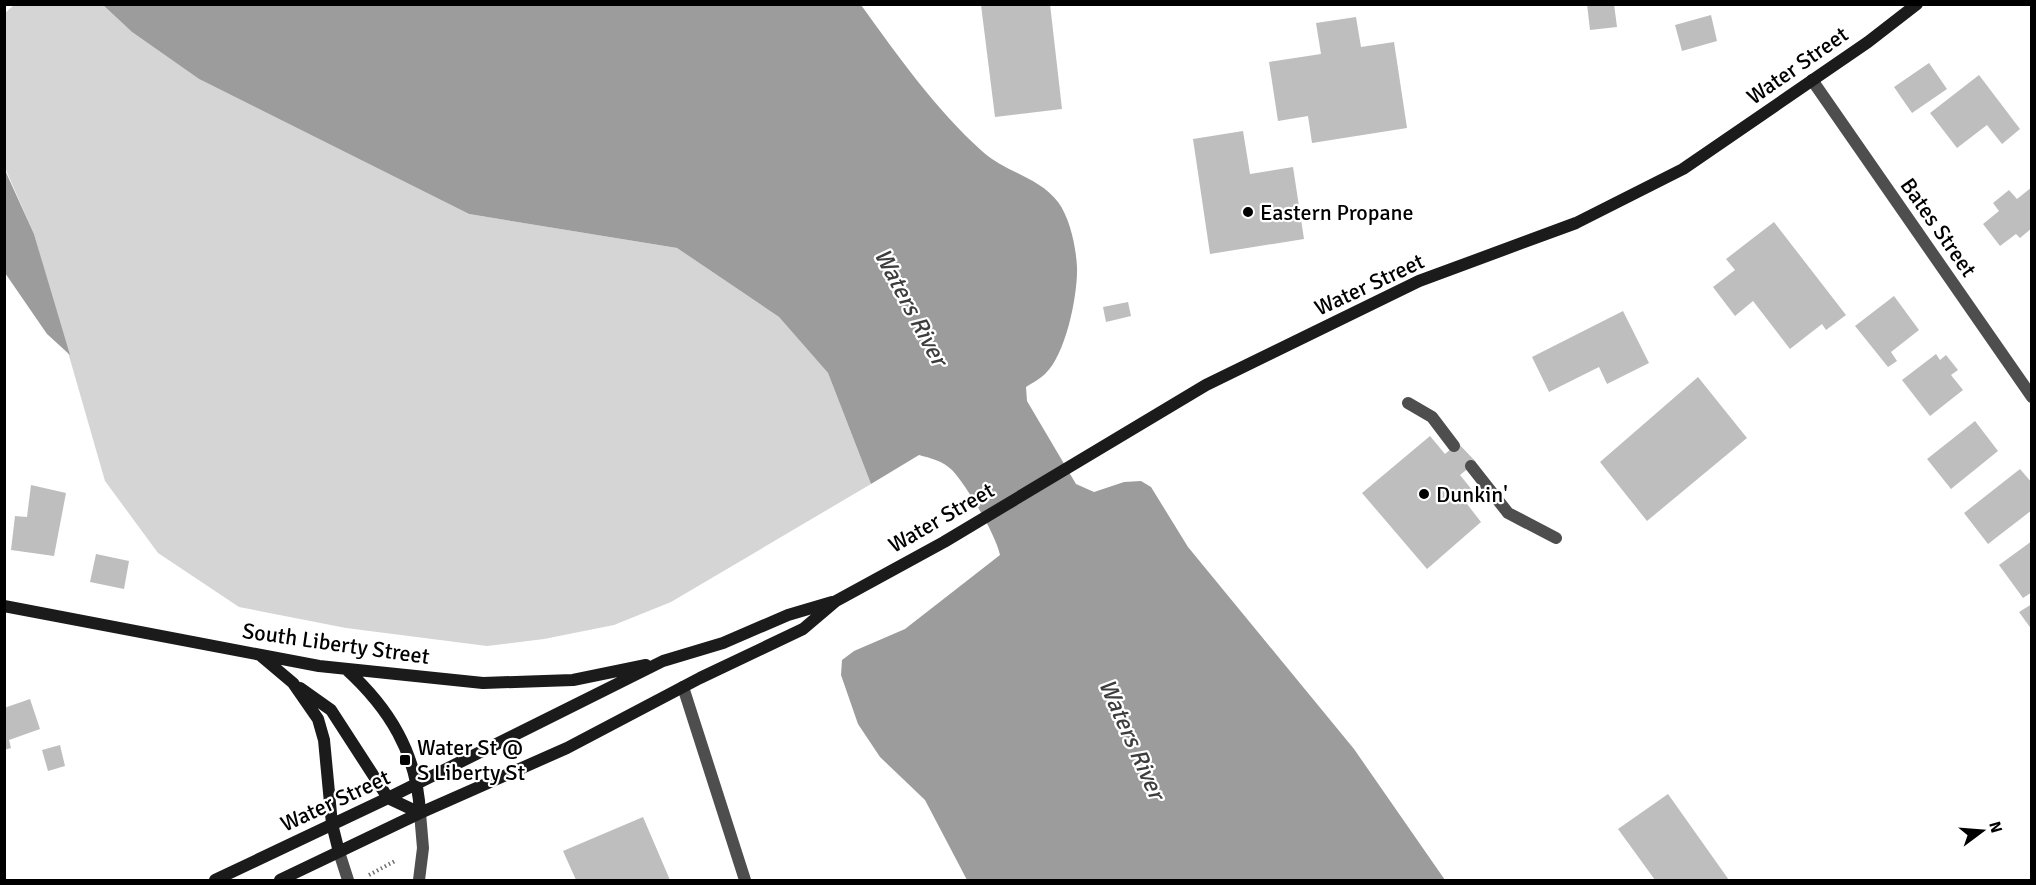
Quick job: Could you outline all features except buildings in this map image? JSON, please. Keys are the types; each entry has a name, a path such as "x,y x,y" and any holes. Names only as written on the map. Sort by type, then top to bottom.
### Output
{"main road":[{"name":"Water Street","path":"280,880 420,813 567,748 683,687 803,629 836,601 944,542 1206,385 1419,281 1576,223 1672,175 1812,80 1917,4"},
{"name":"Water Street","path":"215,880 419,783 663,661 723,644 788,615 836,601"},
{"name":"South Liberty Street","path":"4,606 346,669 483,683 573,680 663,661"},
{"path":"258,654 293,683 332,710 388,798 420,813 419,783 400,735 373,694 346,669"},
{"path":"293,683 318,719 324,740 332,824 339,852"}],"street":[{"name":"Bates Street","path":"1812,80 2031,397"},
{"path":"1408,403 1432,417 1454,446"},
{"path":"1471,466 1508,513 1556,538"},
{"path":"683,687 745,880"},
{"path":"419,880 423,848 420,813"},
{"path":"339,852 348,880"}],"path":[{"path":"368,875 395,861"}],"shaded area":[{"path":"14,5 103,5 132,32 199,79 469,214 677,248 779,317 828,373 871,484 671,602 614,625 544,639 487,646 346,628 239,607 158,553 105,481 34,234 5,168 4,14"}],"water":[{"name":"Waters River","path":"103,5 861,5 918,82 965,135 992,159 1032,180 1050,193 1066,216 1074,242 1077,267 1073,308 1065,339 1052,365 1043,376 1026,387 1027,401 1076,484 1094,492 1124,482 1141,481 1151,487 1188,547 1354,749 1445,880 967,880 925,800 880,757 858,724 841,675 842,660 854,651 905,629 1000,555 980,511 952,470 941,462 919,455 871,484 828,373 779,317 677,248 469,214 199,79 132,32"},
{"path":"4,168 34,234 70,355 47,334 5,273"}],"place":[{"name":"Eastern Propane","path":"1248,212"},
{"name":"Dunkin'","path":"1424,494"},
{"name":"Water St @ S Liberty St","path":"405,760"}]}
